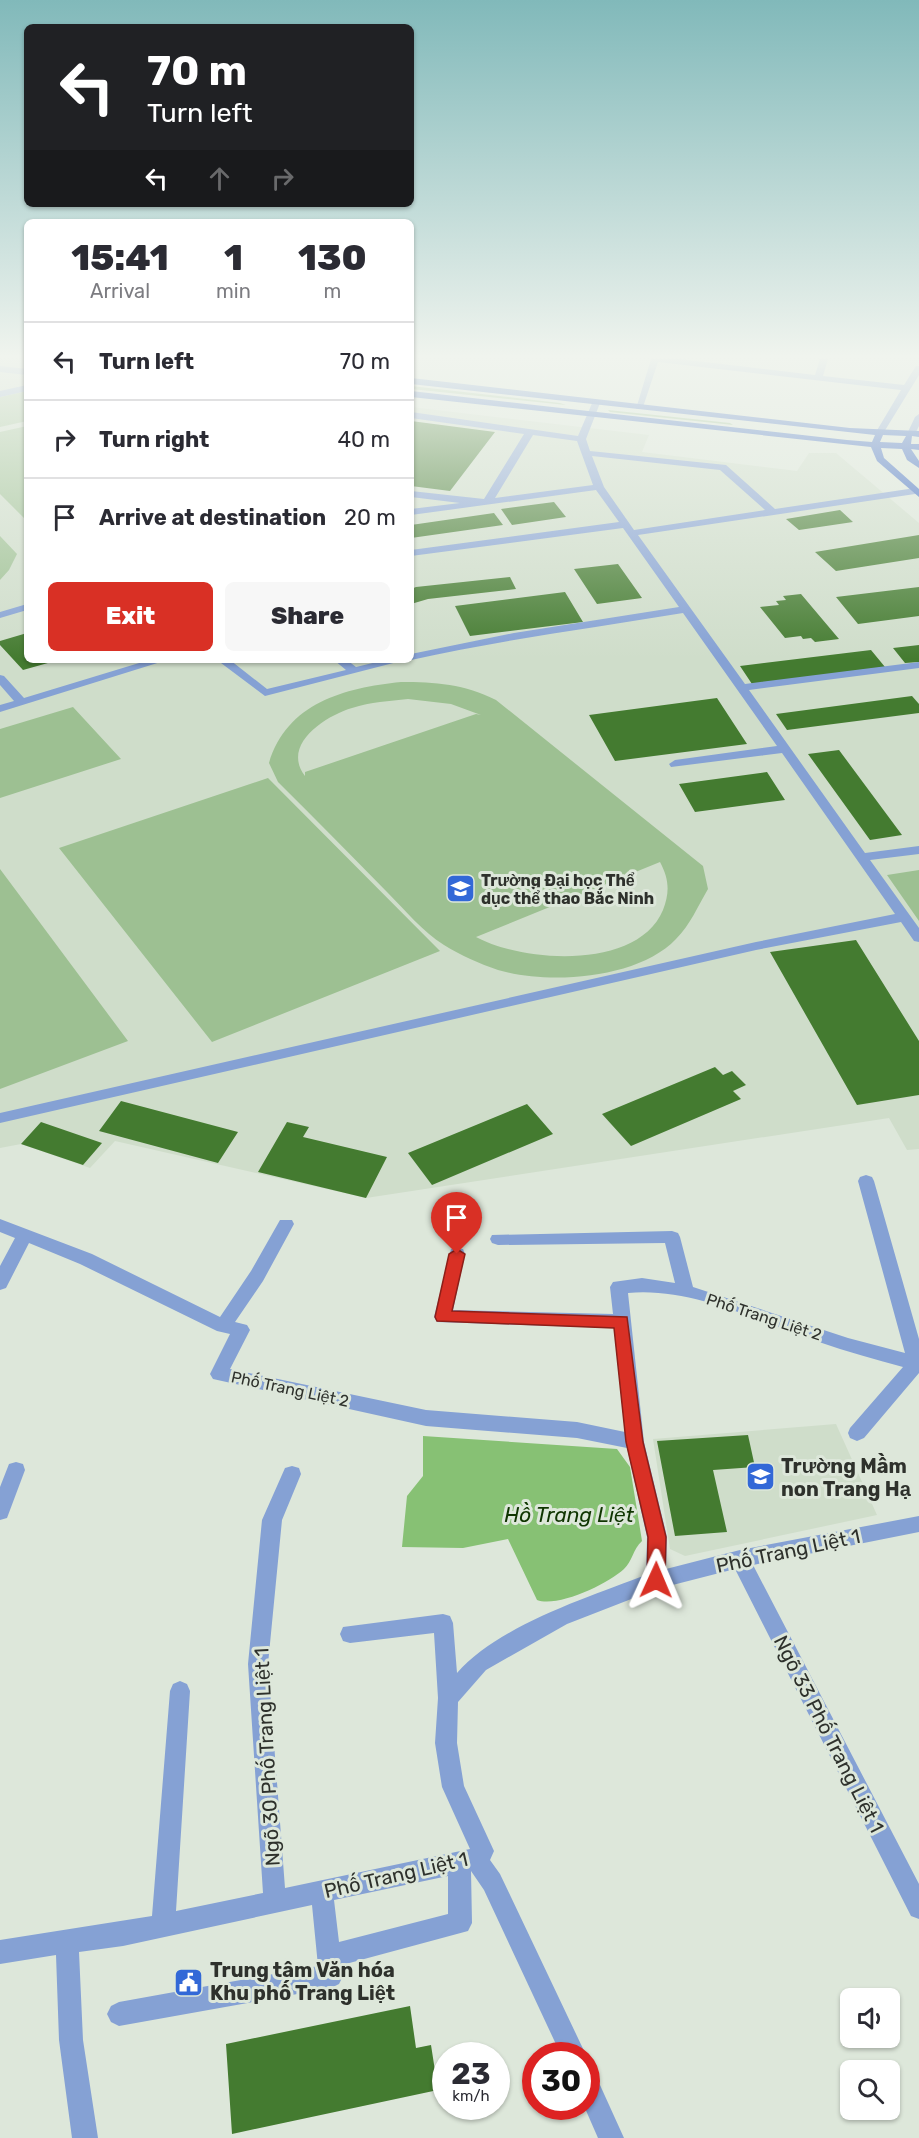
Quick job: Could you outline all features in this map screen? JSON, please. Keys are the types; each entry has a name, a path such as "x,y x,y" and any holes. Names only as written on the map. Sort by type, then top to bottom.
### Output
{"main road":[{"path":"880,459 917,493"}],"street":[{"path":"487,503 514,459"},
{"path":"588,459 599,488 630,528 740,688 919,938"},
{"path":"642,459 723,467 773,512"},
{"path":"414,512 599,488"},
{"path":"414,553 773,512 917,493"},
{"path":"414,494 487,503"},
{"path":"0,615 24,608"},
{"path":"414,656 462,644 579,628 687,609"},
{"path":"414,646 424,654"},
{"path":"0,709 151,663"},
{"path":"227,663 265,693 387,663"},
{"path":"344,663 354,671"},
{"path":"740,688 919,665"},
{"path":"0,678 21,702"},
{"path":"675,764 783,748"},
{"path":"861,857 919,850"},
{"path":"0,1118 756,946 904,917"},
{"path":"856,1433 918,1364 867,1181"},
{"path":"223,1326 257,1276 286,1224"},
{"name":"Phố Trang Liệt 2","path":"0,1225 86,1258 223,1326 242,1330 219,1374 426,1418 577,1430 634,1442"},
{"path":"0,1283 25,1234"},
{"path":"498,1239 672,1237 686,1292"},
{"path":"457,1254 443,1317 622,1322"},
{"name":"Phố Trang Liệt 2","path":"656,1580 657,1537 634,1442 619,1287 636,1285 686,1292 848,1345 918,1364"},
{"path":"0,1512 16,1470"},
{"name":"Ngõ 30 Phố Trang Liệt 1","path":"275,1902 258,1664 272,1520 292,1474"},
{"name":"Phố Trang Liệt 1","path":"0,1952 163,1926 467,1861 483,1851 453,1787 446,1743 448,1698 479,1663 560,1617 656,1580 740,1559 919,1524"},
{"name":"Ngõ 33 Phố Trang Liệt 1","path":"740,1559 919,1908"},
{"path":"350,1634 443,1623 448,1698"},
{"path":"163,1926 180,1691"},
{"path":"328,1956 460,1923 467,1861"},
{"path":"467,1861 492,1882 568,2042"},
{"path":"119,2014 331,1976 322,1892"},
{"path":"67,1943 72,2040 85,2138"},
{"path":"600,2114 611,2138"}],"shaded area":[{"name":"Trường Đại học Thể dục thể thao Bắc Ninh","path":"0,459 24,459 24,663 414,663 414,459 697,459 797,471 805,459 843,459 919,523 919,1149 907,1150 889,1118 366,1198 115,1141 90,1168 21,1144 0,1148"},
{"path":"0,459 24,459 24,518 0,494"},
{"path":"0,536 17,554 9,570 0,580"},
{"path":"401,682 450,685 473,690 496,700 703,866 708,889 681,934 660,952 639,963 592,975 542,977 498,970 457,952 429,934 278,782 269,763 289,726 304,713 320,702 339,694","holes":["408,699 451,704 481,715 476,714 305,772 305,776 299,765 298,753 309,733 319,725 352,708","660,862 668,886 663,910 650,929 630,943 606,952 578,956 550,956 497,946 476,937"]},
{"path":"73,707 121,759 0,798 0,729"},
{"path":"268,778 440,951 212,1042 59,848"},
{"path":"0,869 128,1041 0,1089"},
{"path":"919,870 919,921 887,875"},
{"name":"Trường Mầm non Trang Hạ","path":"836,1424 877,1515 685,1556 670,1549 653,1439"}],"water":[{"name":"Hồ Trang Liệt","path":"423,1436 617,1449 630,1467 642,1541 627,1566 616,1575 595,1588 569,1598 546,1602 537,1600 508,1539 463,1548 402,1547 407,1496 423,1476"}],"building":[{"path":"414,459 475,459 450,491 414,486"},
{"path":"554,502 566,517 512,525 501,509"},
{"path":"840,510 853,522 799,530 786,519"},
{"path":"494,513 503,525 414,538 414,525"},
{"path":"919,535 919,558 836,571 815,552"},
{"path":"618,564 642,598 597,604 574,569"},
{"path":"510,577 516,589 428,599 414,603 414,588"},
{"path":"919,587 919,616 858,624 836,597"},
{"path":"565,592 583,622 470,636 455,606"},
{"path":"801,594 839,639 815,642 811,638 803,639 801,636 785,638 760,607 779,605 776,601 786,600 783,596"},
{"path":"24,634 24,663 48,663 23,670 0,645 0,641"},
{"path":"919,645 919,662 905,663 893,648"},
{"path":"871,650 885,667 752,684 740,666"},
{"path":"912,696 919,704 919,713 787,730 776,714"},
{"path":"717,698 747,744 615,761 589,715"},
{"path":"839,750 902,835 870,840 808,754"},
{"path":"767,772 785,800 695,812 679,784"},
{"path":"856,940 919,1041 919,1095 857,1105 770,952"},
{"path":"715,1067 723,1075 732,1071 746,1085 733,1091 741,1099 631,1146 602,1114"},
{"path":"121,1101 238,1132 218,1163 99,1131"},
{"path":"527,1104 553,1134 432,1185 408,1153"},
{"path":"41,1122 102,1143 83,1165 21,1144"},
{"path":"287,1122 309,1127 303,1137 387,1157 366,1198 258,1172"},
{"path":"748,1435 755,1467 713,1470 727,1532 675,1536 657,1441"},
{"path":"410,2006 416,2048 431,2045 432,2091 232,2134 226,2044"}],"place":[{"name":"Trường Đại học Thể dục thể thao Bắc Ninh","path":"460,889"},
{"name":"Trường Mầm non Trang Hạ","path":"760,1477"},
{"name":"Trung tâm Văn hóa Khu phố Trang Liệt","path":"189,1982"}],"route":[{"path":"457,1254 443,1317 622,1322 634,1442 657,1537 656,1580"}]}
